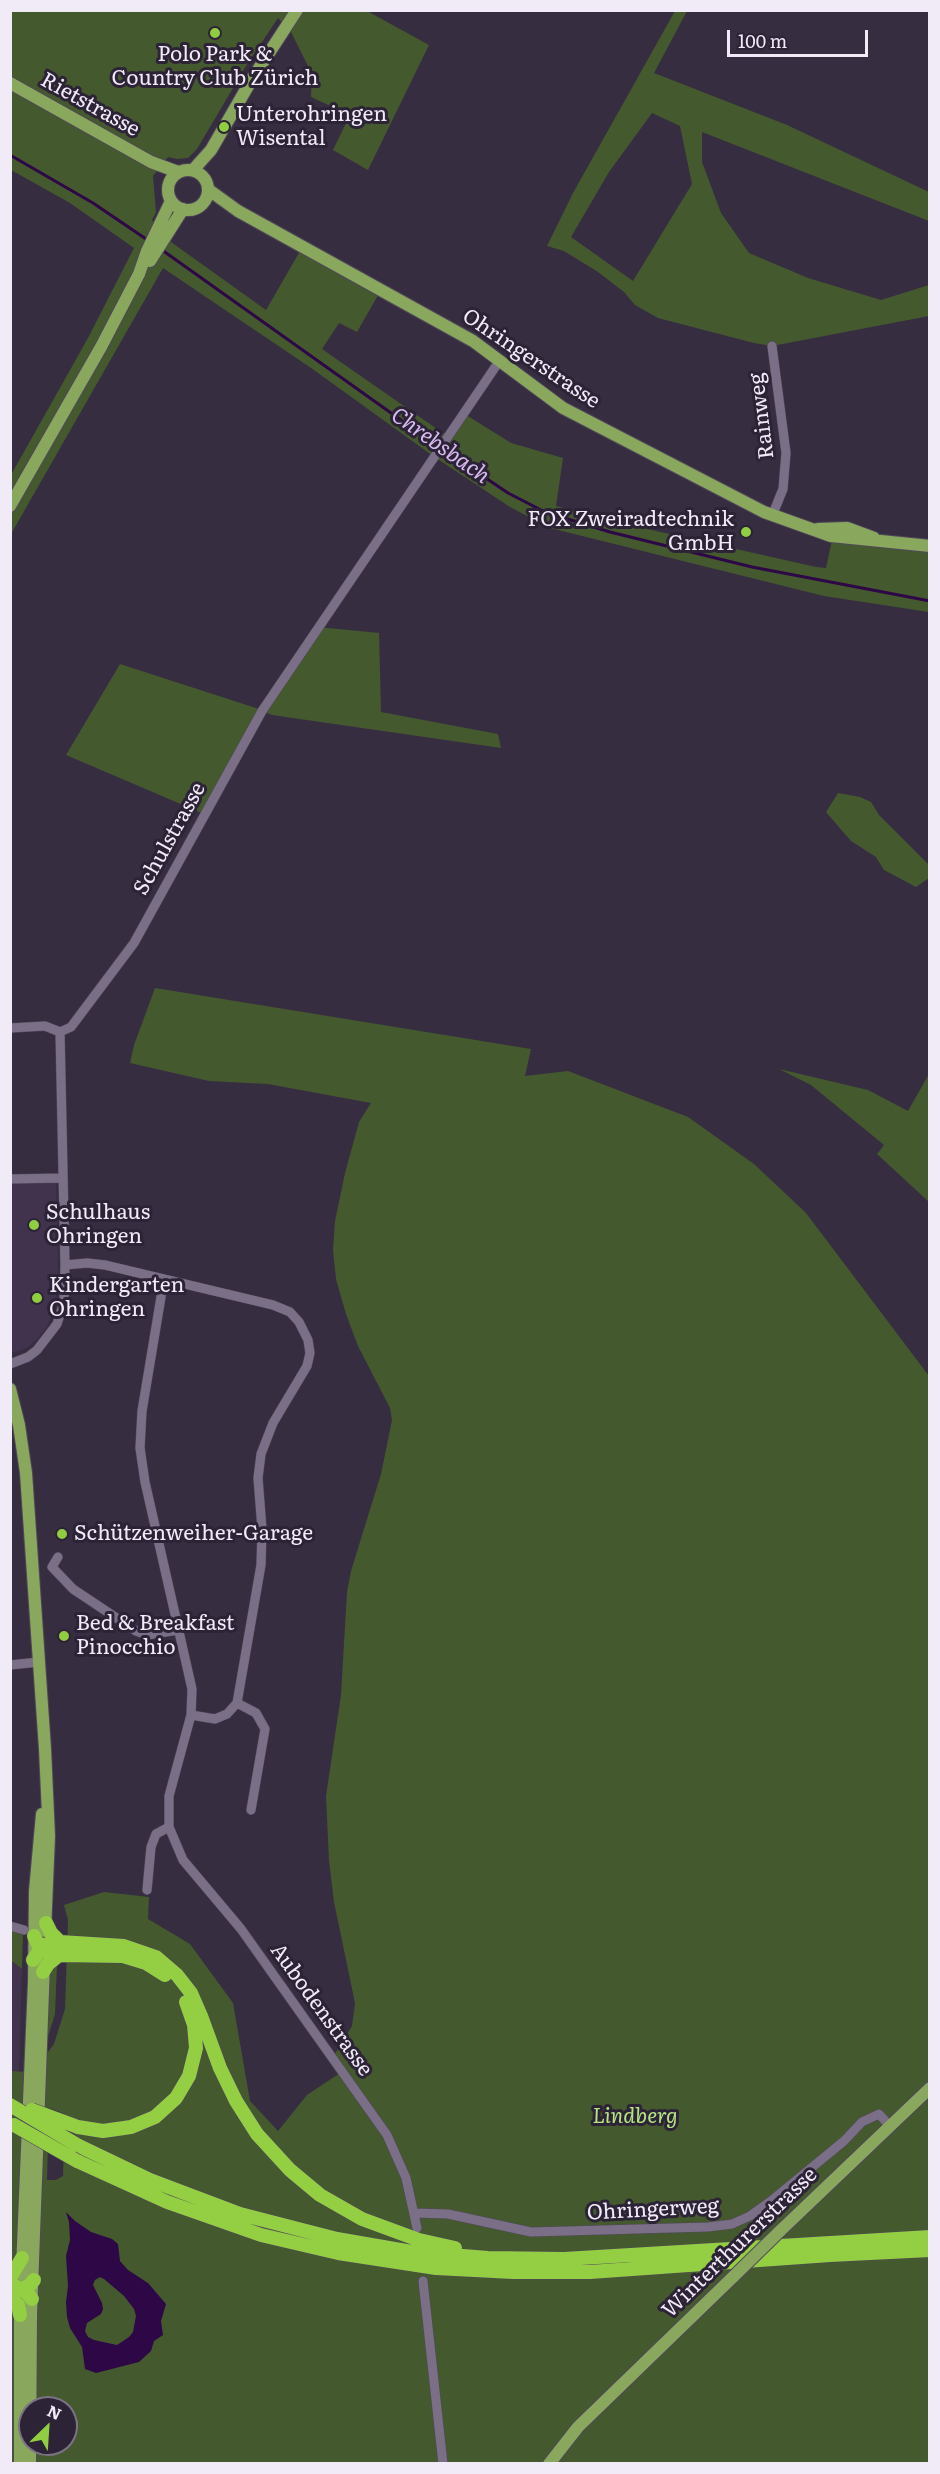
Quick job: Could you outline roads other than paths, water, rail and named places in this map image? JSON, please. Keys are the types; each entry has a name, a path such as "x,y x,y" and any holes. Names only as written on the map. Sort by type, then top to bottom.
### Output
{"highway":[{"path":"46,1923 60,1949"},
{"path":"10,2100 55,2120 78,2127 103,2131 125,2129 149,2120 176,2098 186,2082 193,2062 196,2037 193,2020 183,1996 168,1978 152,1966 123,1956 37,1945"},
{"path":"60,1949 131,1947 156,1957 177,1975 194,2000 225,2079 249,2123 281,2161 320,2194 356,2216 401,2235 507,2259"},
{"path":"44,1972 60,1949"},
{"path":"10,2105 77,2145 172,2190 289,2228 404,2251 507,2259 606,2257 930,2236"},
{"path":"12,2124 77,2161 167,2202 252,2232 331,2252 436,2268 513,2272 590,2272 930,2250"},
{"path":"10,2278 22,2258"},
{"path":"13,2291 29,2286 34,2280"},
{"path":"13,2291 32,2299"},
{"path":"13,2291 20,2315"}],"main road":[{"path":"10,506 90,367 151,253 171,201 169,183 178,172 193,170 211,150 252,79 297,10"},
{"name":"Rietstrasse","path":"10,83 151,162 178,172"},
{"path":"171,201 183,209 193,210 202,205 211,150"},
{"name":"Rietstrasse","path":"151,162 169,183"},
{"path":"193,170 207,184"},
{"name":"Ohringerstrasse","path":"207,184 238,211 440,322 500,360 563,408 772,516 838,538 930,546"},
{"name":"Ohringerstrasse","path":"202,205 238,211"},
{"path":"158,238 183,209"},
{"path":"10,1389 19,1425 26,1473 49,1836 46,1923 37,1945 44,1972 32,2299 30,2463"},
{"path":"13,2291 22,2258 37,1945 37,1860 46,1774"},
{"name":"Winterthurerstrasse","path":"549,2463 578,2427 930,2088"},
{"path":"20,2315 20,2463"}],"street":[{"name":"Rainweg","path":"772,346 786,453 783,489 772,516"},
{"name":"Schulstrasse","path":"60,1032 71,1027 134,943 262,711 436,451 500,360"},
{"path":"10,1028 45,1026 60,1032 65,1265 63,1302 57,1324 37,1350 28,1357 10,1364"},
{"path":"10,1179 62,1178"},
{"path":"65,1265 87,1263 105,1265 273,1305 291,1312 308,1340 307,1366 273,1422 261,1454 258,1478 262,1530 261,1565 237,1704 227,1714 215,1719 191,1715"},
{"name":"Aubodenstrasse","path":"165,1279 142,1411 140,1448 145,1482 192,1689 191,1715 169,1796 169,1827 183,1860 241,1929 382,2126 404,2170 417,2228"},
{"path":"58,1557 52,1567 73,1589 136,1631 147,1635 178,1630"},
{"path":"10,1665 39,1662"},
{"path":"237,1704 256,1713 265,1729 251,1810"},
{"path":"147,1890 151,1847 156,1834 169,1827"},
{"path":"10,1926 37,1945"},
{"name":"Ohringerweg","path":"415,2213 448,2214 531,2232 708,2227 732,2224 750,2216 771,2201 844,2141 862,2122 879,2115 889,2125"},
{"path":"423,2281 442,2463"}],"waterway":[{"name":"Chrebsbach","path":"10,155 93,203 149,241"},
{"name":"Chrebsbach","path":"162,250 422,435 508,493 545,512 610,532 752,567 930,601"}],"place":[{"name":"Polo Park & Country Club Zürich","path":"215,33"},
{"name":"Unterohringen Wisental","path":"224,127"},
{"name":"FOX Zweiradtechnik GmbH","path":"746,532"},
{"name":"Schulhaus Ohringen","path":"34,1225"},
{"name":"Kindergarten Ohringen","path":"37,1298"},
{"name":"Schützenweiher-Garage","path":"62,1534"},
{"name":"Bed & Breakfast Pinocchio","path":"64,1636"}],"park label":[{"name":"Lindberg","path":"635,2117"}]}
